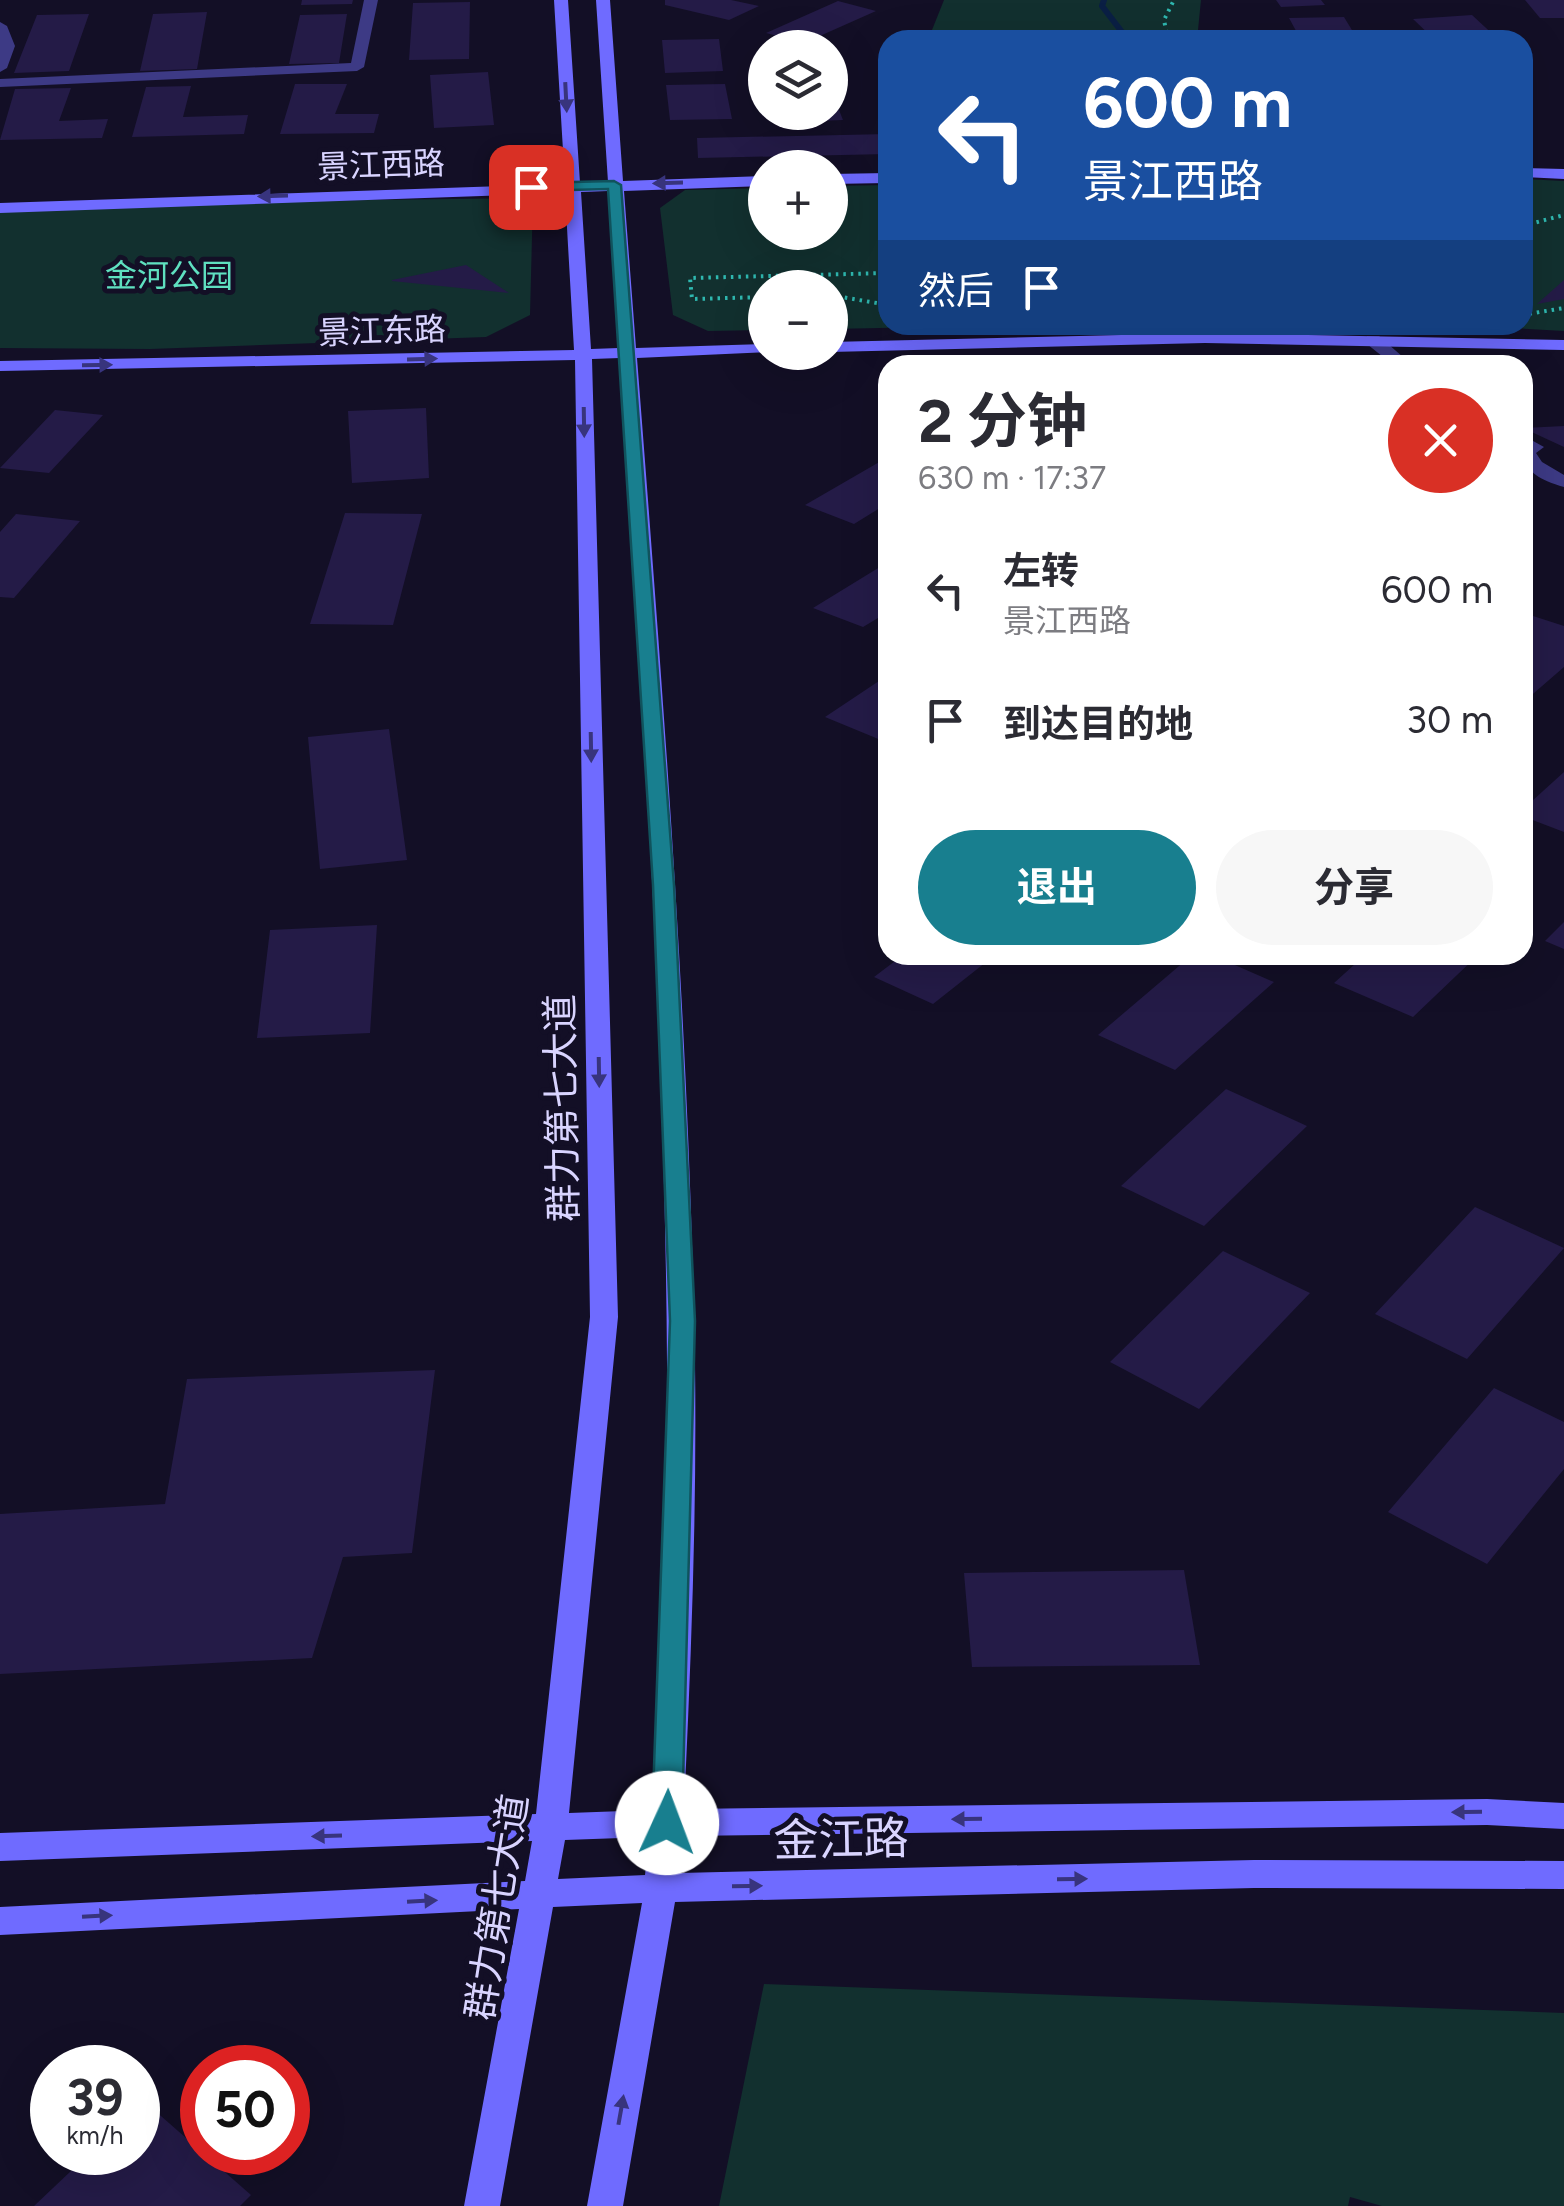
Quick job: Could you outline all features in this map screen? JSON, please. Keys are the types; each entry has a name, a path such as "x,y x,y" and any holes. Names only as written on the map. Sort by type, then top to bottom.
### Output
{"main road":[{"name":"群力第七大道","path":"482,2206 551,1828 604,1317 583,355 561,0"},
{"path":"603,0 664,885 683,1321 667,1823 660,1888 605,2206"},
{"path":"1533,173 1564,174"},
{"path":"848,179 878,178"},
{"name":"景江西路","path":"0,208 748,181"},
{"path":"848,346 1058,339 1564,345"},
{"name":"景江东路","path":"0,366 748,350"},
{"name":"金江路","path":"0,1847 667,1823 1488,1812 1564,1816"},
{"name":"金江路","path":"0,1921 660,1888 1254,1874 1564,1875"}],"street":[{"path":"0,83 357,67 371,0"},
{"path":"0,26 8,46 0,68"},
{"path":"1373,340 1391,355"},
{"path":"1533,463 1564,482"}],"path":[{"path":"1166,30 1164,20 1174,0"},
{"path":"1533,223 1564,215"},
{"path":"848,274 878,273"},
{"path":"748,277 690,278 692,299 748,297"},
{"path":"848,297 878,303"},
{"path":"1533,314 1564,308"}],"green space":[{"path":"944,0 1201,0 1198,30 932,30"},
{"path":"1533,179 1564,181 1564,331 1533,329"},
{"path":"878,185 878,328 848,329 848,270 748,270 748,330 708,331 673,315 660,208 685,190 748,188 748,250 848,250 848,186"},
{"name":"金河公园","path":"533,198 530,315 486,337 150,349 0,348 0,212 147,203"},
{"path":"764,1984 1564,2013 1564,2206 1382,2206 1350,2197 1348,2206 719,2206"}],"building":[{"path":"302,0 353,0 352,4 301,5"},
{"path":"665,0 731,0 759,6 729,20 665,5"},
{"path":"1276,0 1321,0 1325,5 1281,7"},
{"path":"1525,0 1564,0 1564,18 1540,18"},
{"path":"838,1 876,11 833,30 773,30"},
{"path":"470,2 469,59 409,60 413,3"},
{"path":"207,12 197,69 140,71 153,14"},
{"path":"89,14 69,71 14,73 37,15"},
{"path":"347,14 339,63 289,64 300,15"},
{"path":"1472,15 1488,30 1425,30 1413,19"},
{"path":"1344,17 1352,30 1296,30 1289,18"},
{"path":"719,39 723,71 665,73 662,40"},
{"path":"488,72 494,125 434,128 430,75"},
{"path":"295,84 347,84 335,114 379,114 374,133 280,134"},
{"path":"725,84 732,119 670,120 666,85"},
{"path":"191,86 183,117 248,115 244,134 132,137 146,87"},
{"path":"71,88 59,121 108,119 102,138 0,140 15,89"},
{"path":"878,134 878,154 848,155 848,150 748,150 748,157 698,158 697,138"},
{"path":"466,265 509,293 392,281 392,280"},
{"path":"1564,280 1564,299 1537,304"},
{"path":"426,408 429,478 352,483 348,411"},
{"path":"55,410 103,415 49,473 0,468"},
{"path":"1564,426 1564,447 1533,433 1533,428"},
{"path":"878,463 878,509 854,524 805,505"},
{"path":"345,513 422,514 393,625 310,624"},
{"path":"16,514 80,521 14,598 0,597 0,532"},
{"path":"878,568 878,618 863,627 813,608"},
{"path":"1533,616 1564,626 1564,667 1533,694"},
{"path":"878,682 878,739 825,717"},
{"path":"389,729 407,860 320,869 308,737"},
{"path":"1564,772 1564,832 1533,820 1533,800"},
{"path":"1564,922 1564,949 1545,941"},
{"path":"377,925 370,1033 257,1038 270,930"},
{"path":"890,965 982,965 933,1004 874,977"},
{"path":"1180,965 1235,965 1274,982 1175,1070 1098,1035"},
{"path":"1354,965 1468,965 1413,1017 1334,983"},
{"path":"1226,1089 1307,1126 1204,1226 1121,1186"},
{"path":"1475,1207 1564,1248 1467,1359 1375,1314"},
{"path":"1223,1251 1310,1293 1199,1409 1110,1362"},
{"path":"435,1370 412,1553 343,1557 312,1658 0,1674 0,1514 165,1504 187,1379"},
{"path":"1494,1388 1564,1422 1564,1469 1487,1564 1388,1512"},
{"path":"1184,1570 1200,1665 972,1667 964,1573"},
{"path":"160,2115 180,2133 180,2175 228,2175 251,2195 240,2206 34,2206 67,2175 160,2175"}],"waterway":[{"path":"1104,0 1102,6 1120,30"}],"route":[{"path":"531,187 614,185 664,885 683,1321 667,1823"}]}
